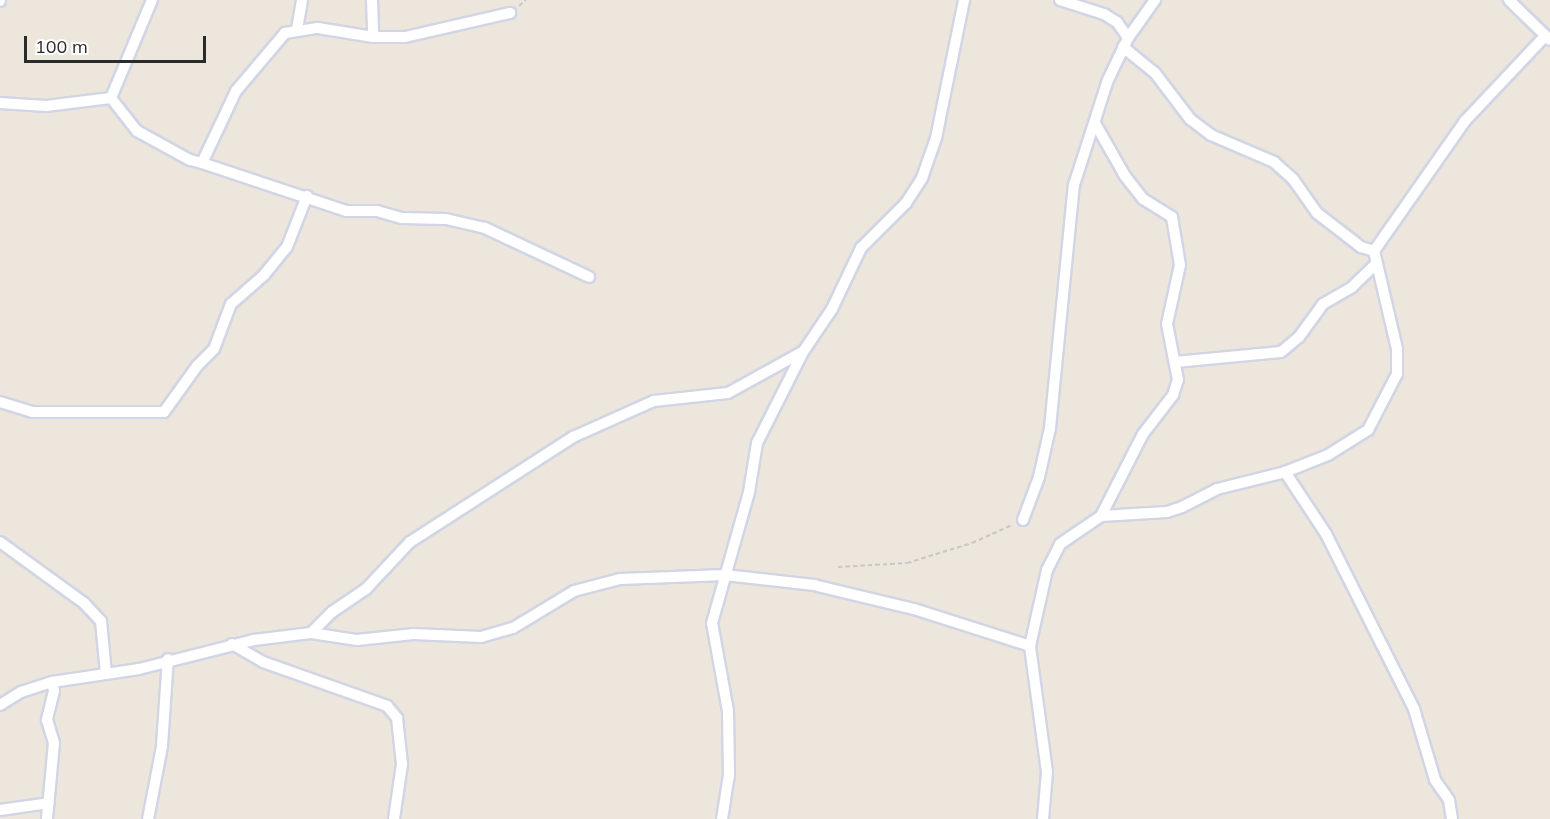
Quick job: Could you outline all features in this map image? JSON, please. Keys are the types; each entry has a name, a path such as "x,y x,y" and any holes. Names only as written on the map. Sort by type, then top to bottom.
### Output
{"street":[{"path":"111,98 152,0"},
{"path":"297,29 302,0"},
{"path":"372,0 373,37"},
{"path":"722,819 729,776 728,711 712,623 749,492 757,443 803,352 832,309 861,248 906,204 922,178 936,138 964,0"},
{"path":"1060,0 1104,14 1117,22 1125,42 1155,73 1190,119 1211,135 1274,162 1293,179 1317,213 1361,247 1374,251"},
{"path":"1023,520 1039,477 1050,428 1074,185 1096,125 1106,88 1125,42 1155,0"},
{"path":"1101,516 1167,512 1217,489 1284,472 1328,455 1368,430 1390,394 1397,374 1397,349 1375,265 1374,251 1465,121 1547,38 1509,0"},
{"path":"202,163 236,91 285,33 297,29 373,37 417,34 510,13"},
{"path":"0,103 46,106 111,98"},
{"path":"111,98 138,131 190,160 307,196 346,212 377,211 402,218 464,222 526,245 589,277"},
{"path":"1042,819 1047,772 1030,646 1047,570 1060,544 1101,516 1143,434 1173,395 1178,381 1167,324 1180,265 1172,217 1143,199 1125,177 1096,125"},
{"path":"0,402 32,412 164,412 197,366 214,349 231,304 287,247 307,196"},
{"path":"1175,362 1281,352 1299,338 1323,304 1352,287 1375,265"},
{"path":"311,633 366,589 410,542 573,437 654,401 728,393 803,352"},
{"path":"1284,472 1326,534 1413,709 1435,780 1449,800 1452,819"},
{"path":"0,542 92,611 104,634 106,674"},
{"path":"0,705 21,693 52,682 106,674 232,644 311,633 357,640 414,634 481,637 513,628 574,591 620,579 725,575 814,585 914,609 1030,646"},
{"path":"232,644 263,662 387,706 397,718 402,756 394,819"},
{"path":"148,819 162,746 168,659"},
{"path":"47,819 54,743 47,720 54,692 52,682"},
{"path":"0,810 50,803"}],"path":[{"path":"838,567 907,563 972,543 1023,520"}]}
